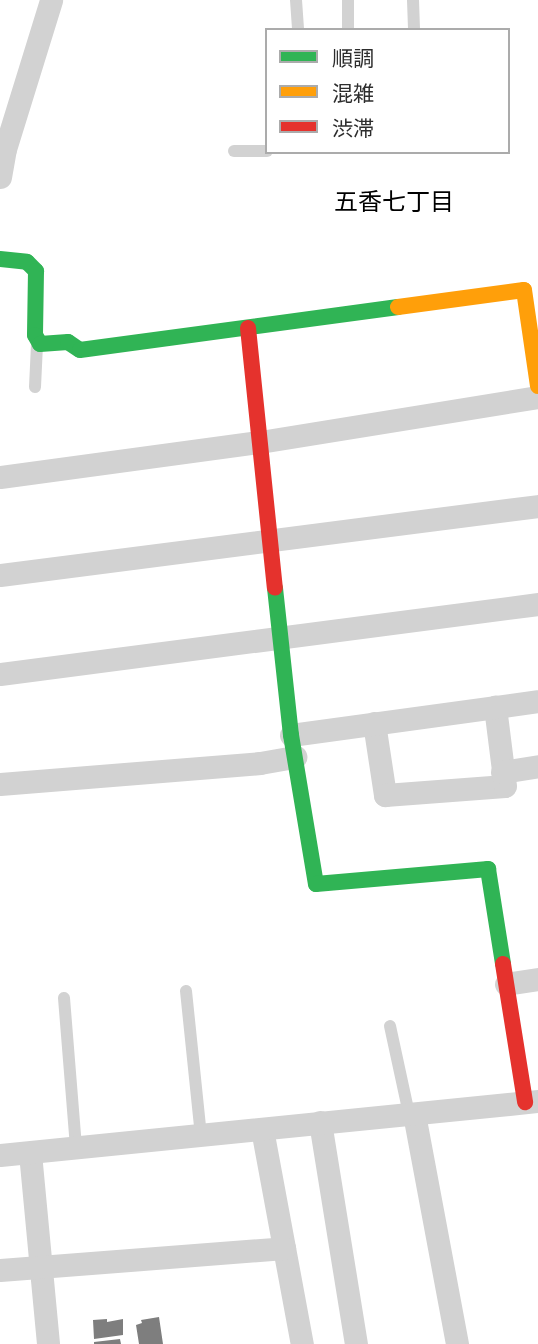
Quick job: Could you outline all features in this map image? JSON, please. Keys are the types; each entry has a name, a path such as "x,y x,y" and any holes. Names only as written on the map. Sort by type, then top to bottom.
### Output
{"street":[{"path":"0,177 2,147 51,0"},
{"path":"0,259 27,261 36,271 34,335 40,344 68,342 80,349 524,290 532,302 538,386"},
{"path":"0,1155 532,1102 506,984 488,869 316,884 293,746 248,328"},
{"path":"0,477 260,442 538,397"},
{"path":"0,575 538,506"},
{"path":"0,674 538,604"},
{"path":"0,784 260,763 293,746 374,723 538,701"},
{"path":"374,723 385,795 505,786 495,706"},
{"path":"502,772 538,766"},
{"path":"506,984 538,979"},
{"path":"412,1114 457,1344"},
{"path":"320,1122 356,1344"},
{"path":"262,1129 302,1344"},
{"path":"30,1153 48,1344"},
{"path":"0,1270 284,1248"}],"lane":[{"path":"296,0 298,28"},
{"path":"348,0 348,28"},
{"path":"413,0 414,28"},
{"path":"234,151 265,151"},
{"path":"35,387 38,341"},
{"path":"186,991 201,1136"},
{"path":"64,998 76,1148"},
{"path":"390,1026 412,1114"}],"building":[{"path":"159,1317 163,1344 139,1344 136,1325 142,1323 141,1320"},
{"path":"107,1319 107,1322 123,1319 123,1335 94,1339 93,1320"},
{"path":"120,1339 121,1344 94,1344 94,1342"}],"traffic: fast":[{"path":"0,259 27,262 36,271 35,335 40,344 68,342 80,350 398,307"},
{"path":"275,588 291,735 316,884 488,869 503,964"}],"traffic: slow":[{"path":"398,307 524,290 538,386"}],"traffic: jam":[{"path":"248,328 275,588"},
{"path":"503,964 525,1102"}],"district":[{"name":"五香七丁目","path":"394,201"}]}
